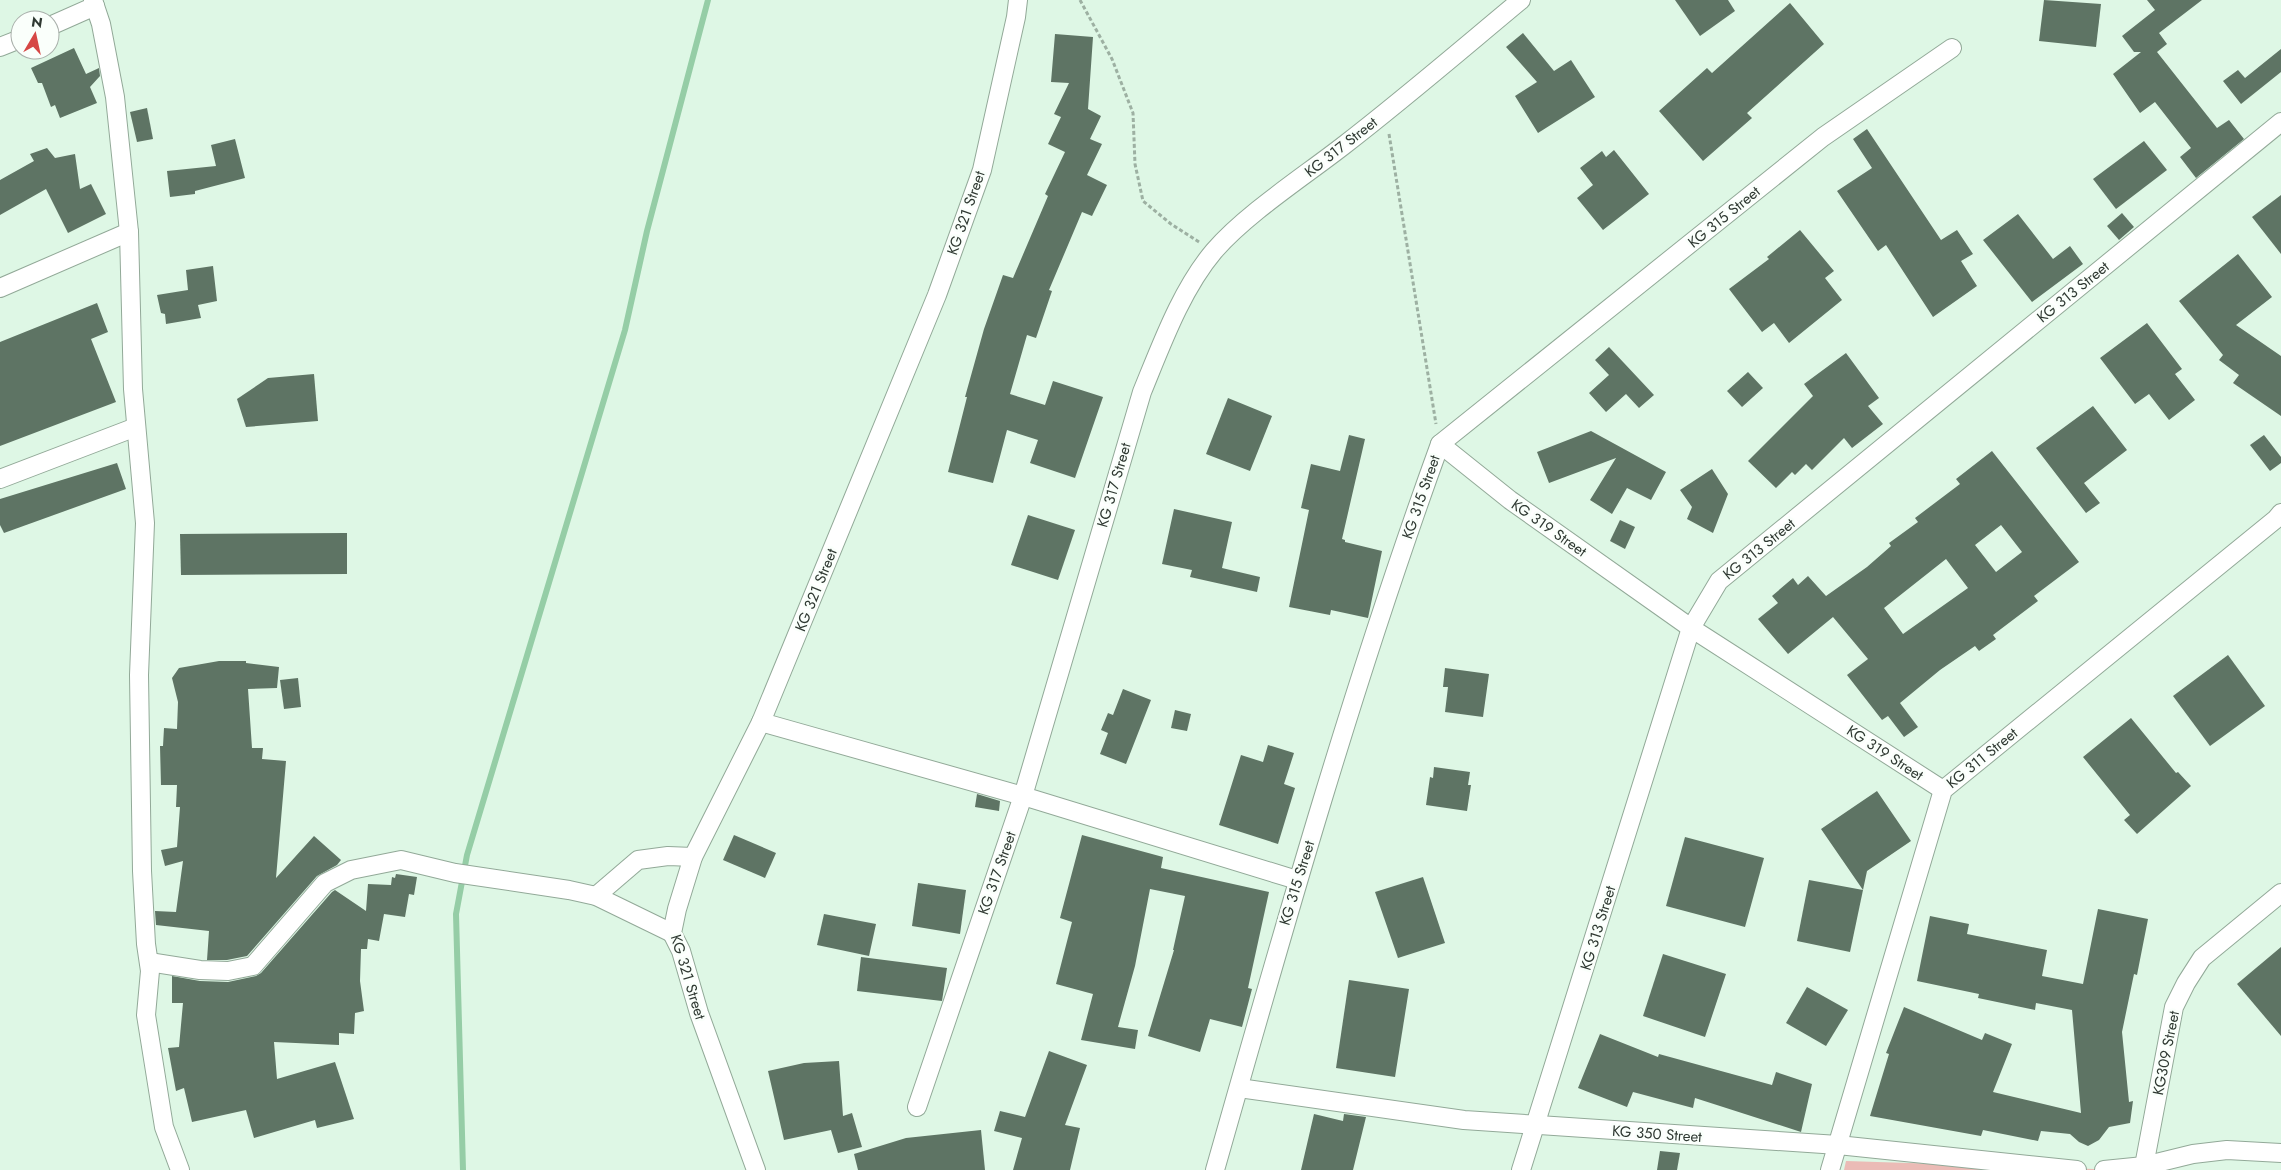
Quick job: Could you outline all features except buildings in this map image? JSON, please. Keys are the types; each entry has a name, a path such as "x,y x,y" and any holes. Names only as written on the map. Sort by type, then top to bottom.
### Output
{"street":[{"name":"KG 321 Street","path":"756,1170 699,1012 680,951 672,933 694,857 761,722 937,295 982,170 1016,18 1018,0"},
{"name":"KG 317 Street","path":"917,1107 1023,796 1142,392 1170,326 1192,283 1214,251 1251,217 1385,113 1521,0"},
{"path":"60,21 94,3 101,24 115,97 129,232 133,389 145,523 139,675 142,871 149,962 146,1015 150,1050 164,1127 180,1170"},
{"name":"KG 315 Street","path":"1216,1170 1297,880 1414,516 1440,444 1824,137 1952,48"},
{"name":"KG 313 Street","path":"1521,1170 1691,628 1719,581 2281,122"},
{"path":"0,288 129,232"},
{"path":"0,479 136,427"},
{"name":"KG 319 Street","path":"1440,444 1510,500 1691,628 1943,790"},
{"name":"KG 311 Street","path":"1830,1170 1943,790 2281,513"},
{"path":"761,722 1023,796 1297,880"},
{"path":"596,896 638,860 668,856 694,857"},
{"path":"149,962 219,970 254,966 325,883 351,870 401,860 456,874 569,890 596,896 672,933"},
{"name":"KG309 Street","path":"2144,1166 2174,1006 2202,958 2281,894"},
{"name":"KG 350 Street","path":"1239,1088 1464,1120 1838,1145 2077,1170"},
{"path":"2104,1170 2144,1166 2193,1154 2227,1150 2281,1152"}],"path":[{"path":"1080,0 1112,59 1134,113 1135,164 1143,201 1171,224 1214,251"},
{"path":"1385,113 1440,444"}],"shaded area":[{"path":"1846,1161 2125,1170 1844,1170"}],"waterway":[{"path":"463,1170 456,914 467,855 625,330 647,231 708,0"}]}
